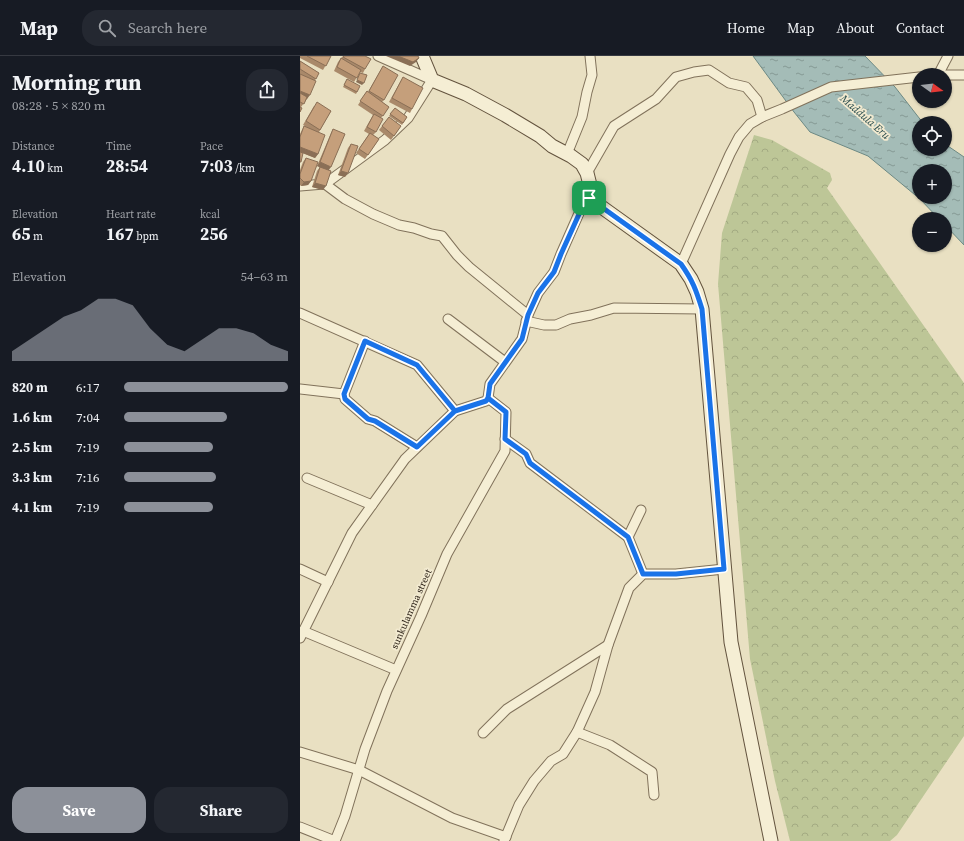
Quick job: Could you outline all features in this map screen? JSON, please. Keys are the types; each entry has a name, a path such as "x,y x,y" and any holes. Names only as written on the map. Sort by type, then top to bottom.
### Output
{"main road":[{"path":"422,56 432,80 466,94 504,115 540,136 552,146 582,164 587,173 590,185 589,198 681,264 691,279 697,292 702,309 731,642 771,841"}],"street":[{"path":"300,186 326,184 384,140 408,118 432,80 378,56"},
{"path":"567,154 582,117 592,74 590,56"},
{"path":"941,68 948,56"},
{"path":"587,173 614,126 656,99 676,77 682,75 709,70 729,83 746,87 758,100 762,117"},
{"path":"952,75 964,75"},
{"path":"681,264 730,154 739,137 750,124 762,117 831,87 912,77"},
{"path":"326,184 345,199 373,214 399,225 442,236 469,267 527,318 544,325 556,325 570,319 614,308 702,309"},
{"path":"396,670 302,635 352,533 405,459 455,411 486,401 488,398 490,384 522,339 527,318 538,293 554,272 580,212 589,198"},
{"path":"300,313 417,365 455,411"},
{"path":"448,319 505,362"},
{"path":"365,341 344,394 345,399 368,419 375,421 417,447"},
{"path":"300,389 344,394"},
{"name":"sunkulamma street","path":"335,841 345,816 367,742 396,670 447,554 505,451 506,412 488,398"},
{"path":"505,439 526,454 530,463 628,537 643,574"},
{"path":"307,478 372,506"},
{"path":"628,537 641,510"},
{"path":"300,569 328,582"},
{"path":"300,752 359,770 452,818 505,839 519,805 534,781 551,761 563,754 577,732 595,692 608,645 629,588 643,574 676,574 724,569"},
{"path":"483,734 507,709 608,645"},
{"path":"577,732 610,746 652,772 654,794"},
{"path":"300,826 335,841"}],"green space":[{"path":"754,135 772,140 830,173 832,180 827,188 964,383 964,736 897,835 890,841 790,841 775,781 750,659 718,284 722,233"}],"water":[{"name":"Maddula Eru","path":"753,56 865,56 895,87 918,116 912,116 912,156 952,156 952,149 964,157 964,245 952,232 952,212 932,212 925,204 952,204 952,164 912,164 912,192 868,156 810,132"}],"building":[{"path":"307,56 331,56 326,66"},
{"path":"365,56 371,59 365,69 343,57"},
{"path":"398,56 418,56 419,58 413,62"},
{"path":"341,58 361,70 357,78 337,67"},
{"path":"300,61 319,73 316,79 300,69"},
{"path":"383,66 398,75 384,100 369,91"},
{"path":"360,73 367,75 364,83 357,80"},
{"path":"300,74 316,81 310,95 300,91"},
{"path":"403,77 423,88 412,109 392,98"},
{"path":"347,79 360,86 357,92 344,85"},
{"path":"367,91 389,107 383,116 360,101"},
{"path":"300,93 307,97 304,104 300,102"},
{"path":"317,102 331,111 320,130 306,121"},
{"path":"395,108 407,117 403,123 390,114"},
{"path":"374,114 383,119 376,132 367,127"},
{"path":"389,117 401,126 394,136 382,126"},
{"path":"304,126 325,135 318,154 300,147 300,137"},
{"path":"333,129 345,134 331,167 320,162"},
{"path":"370,133 379,139 368,155 359,149"},
{"path":"351,144 358,146 348,173 341,171"},
{"path":"300,152 303,153 301,162 300,162"},
{"path":"306,158 318,162 311,181 304,182 300,178 300,174"},
{"path":"320,167 331,171 326,186 315,183"}],"route":[{"path":"589,198 580,212 554,272 538,293 528,315 522,339 490,384 488,398 486,401 455,411 417,447 375,421 368,419 345,399 344,394 365,341 417,365 455,411 486,401 488,398 506,412 505,439 526,454 530,463 628,537 643,574 676,574 724,569 702,309 697,292 691,279 681,264 589,198"}]}
